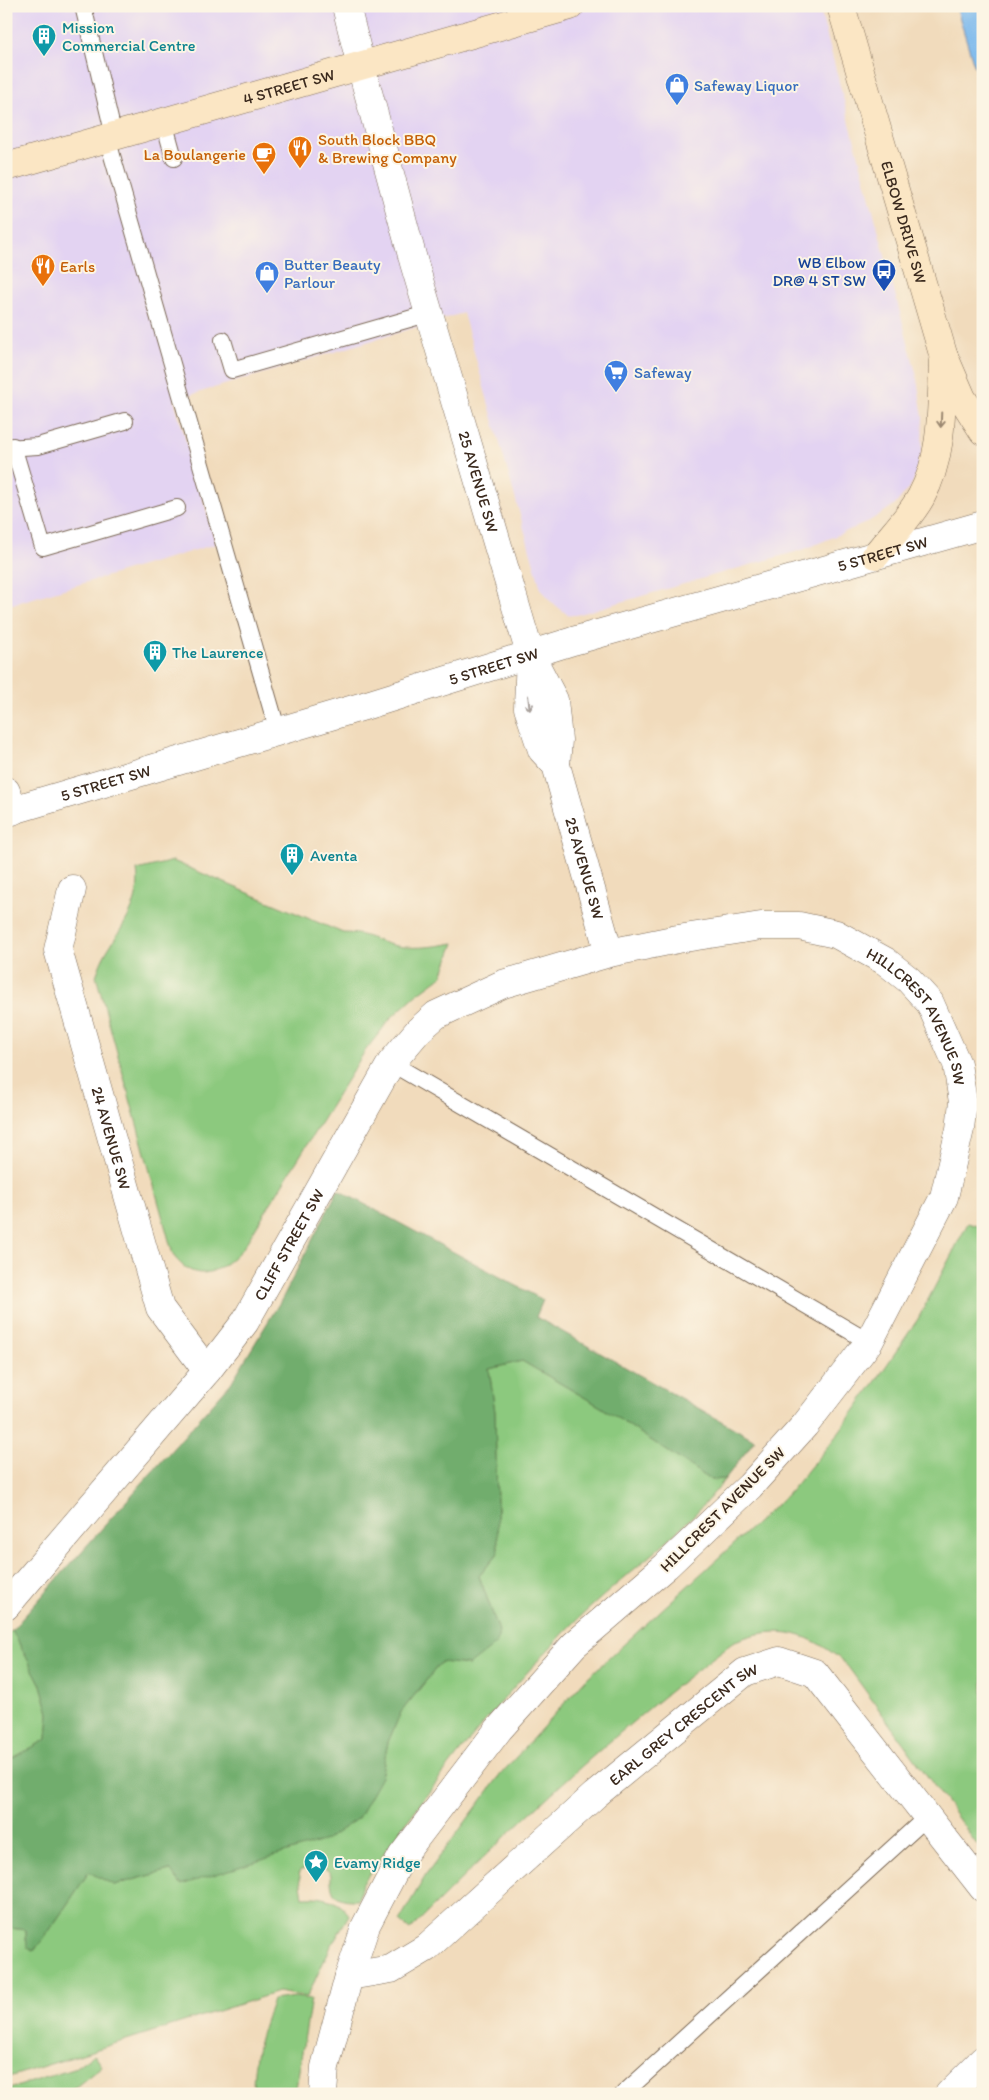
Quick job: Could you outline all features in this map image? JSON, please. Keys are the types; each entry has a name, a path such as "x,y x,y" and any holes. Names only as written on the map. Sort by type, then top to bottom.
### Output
{"main road":[{"name":"4 STREET SW","path":"6,167 570,6"},
{"name":"ELBOW DRIVE SW","path":"841,6 943,354 962,398 983,431"},
{"path":"876,555 921,498 936,463 941,428 943,354"}],"street":[{"name":"25 AVENUE SW","path":"346,6 414,263 530,654 528,708 542,750 556,765 609,953"},
{"name":"5 STREET SW","path":"8,805 278,732 530,654 983,524"},
{"name":"24 AVENUE SW","path":"72,889 58,950 160,1308 207,1371"},
{"name":"HILLCREST AVENUE SW","path":"323,2094 325,2067 348,1976 366,1924 402,1856 499,1729 574,1645 666,1566 750,1486 805,1425 869,1342 944,1197 960,1129 963,1102 956,1064 930,1003 909,980 885,961 836,934 799,926 761,926 678,939 609,953"},
{"name":"CLIFF STREET SW","path":"6,1606 207,1371 245,1322 391,1062 418,1031 436,1015 503,984 609,953"},
{"name":"EARL GREY CRESCENT SW","path":"348,1976 391,1969 426,1948 595,1796 745,1672 779,1661 815,1672 983,1888"},
{"path":"949,2094 983,2060"}],"lane":[{"path":"83,6 110,137 278,732"},
{"path":"164,122 174,158"},
{"path":"223,340 232,370 430,313"},
{"path":"125,421 38,446 10,447 43,547 177,508"},
{"path":"391,1062 869,1342"},
{"path":"622,2094 928,1816"}],"shaded area":[{"path":"6,6 819,6 916,373 923,417 922,449 913,482 895,505 866,523 805,549 576,615 568,615 549,600 541,589 463,313 174,400 216,544 6,606"}],"green space":[{"path":"173,861 343,933 361,935 404,947 429,947 454,943 442,976 415,996 391,1018 365,1051 243,1248 218,1269 200,1273 191,1271 182,1265 173,1255 96,976 105,954 125,923 134,903 138,882 137,870"},
{"path":"338,1190 543,1300 536,1317 755,1440 725,1479 711,1480 601,1407 522,1361 489,1369 495,1412 498,1553 479,1576 499,1631 497,1643 469,1665 441,1662 401,1712 388,1742 381,1777 358,1818 326,1840 181,1885 170,1870 114,1885 89,1872 45,1937 34,1950 27,1948 26,1930 10,1928 6,1930 6,1762 47,1739 49,1713 41,1685 12,1630 231,1383 283,1297"},
{"path":"968,1223 983,1228 983,1853 846,1664 833,1653 807,1638 781,1632 766,1633 735,1641 608,1743 527,1816 410,1930 399,1921 426,1875 501,1774 586,1679 787,1495 833,1440 918,1319"},
{"path":"522,1361 601,1407 711,1480 725,1479 688,1521 584,1613 536,1662 483,1723 409,1818 362,1884 358,1900 340,1898 336,1895 332,1887 331,1875 325,1868 312,1867 299,1871 303,1897 316,1897 335,1902 349,1915 332,1944 307,1997 278,1992 6,2078 6,1930 10,1928 26,1930 26,1940 45,1937 89,1872 114,1885 170,1870 381,1777 388,1742 401,1712 441,1662 469,1665 499,1631 479,1576 498,1553 495,1412 489,1369"},
{"path":"12,1630 41,1685 49,1713 47,1739 6,1762 6,1635"},
{"path":"295,1997 311,1999 295,2094 253,2094 254,2068 258,2046 273,2000"},
{"path":"94,2054 102,2066 67,2094 6,2094 6,2090 73,2069"}],"water":[{"path":"956,6 983,6 983,88 973,62"}],"place":[{"name":"Mission Commercial Centre","path":"44,57"},
{"name":"Safeway Liquor","path":"677,106"},
{"name":"South Block BBQ & Brewing Company","path":"300,169"},
{"name":"La Boulangerie","path":"264,175"},
{"name":"Earls","path":"43,287"},
{"name":"WB Elbow DR@ 4 ST SW","path":"884,292"},
{"name":"Butter Beauty Parlour","path":"267,294"},
{"name":"Safeway","path":"616,393"},
{"name":"The Laurence","path":"155,673"},
{"name":"Aventa","path":"292,876"},
{"name":"Evamy Ridge","path":"316,1883"}]}
